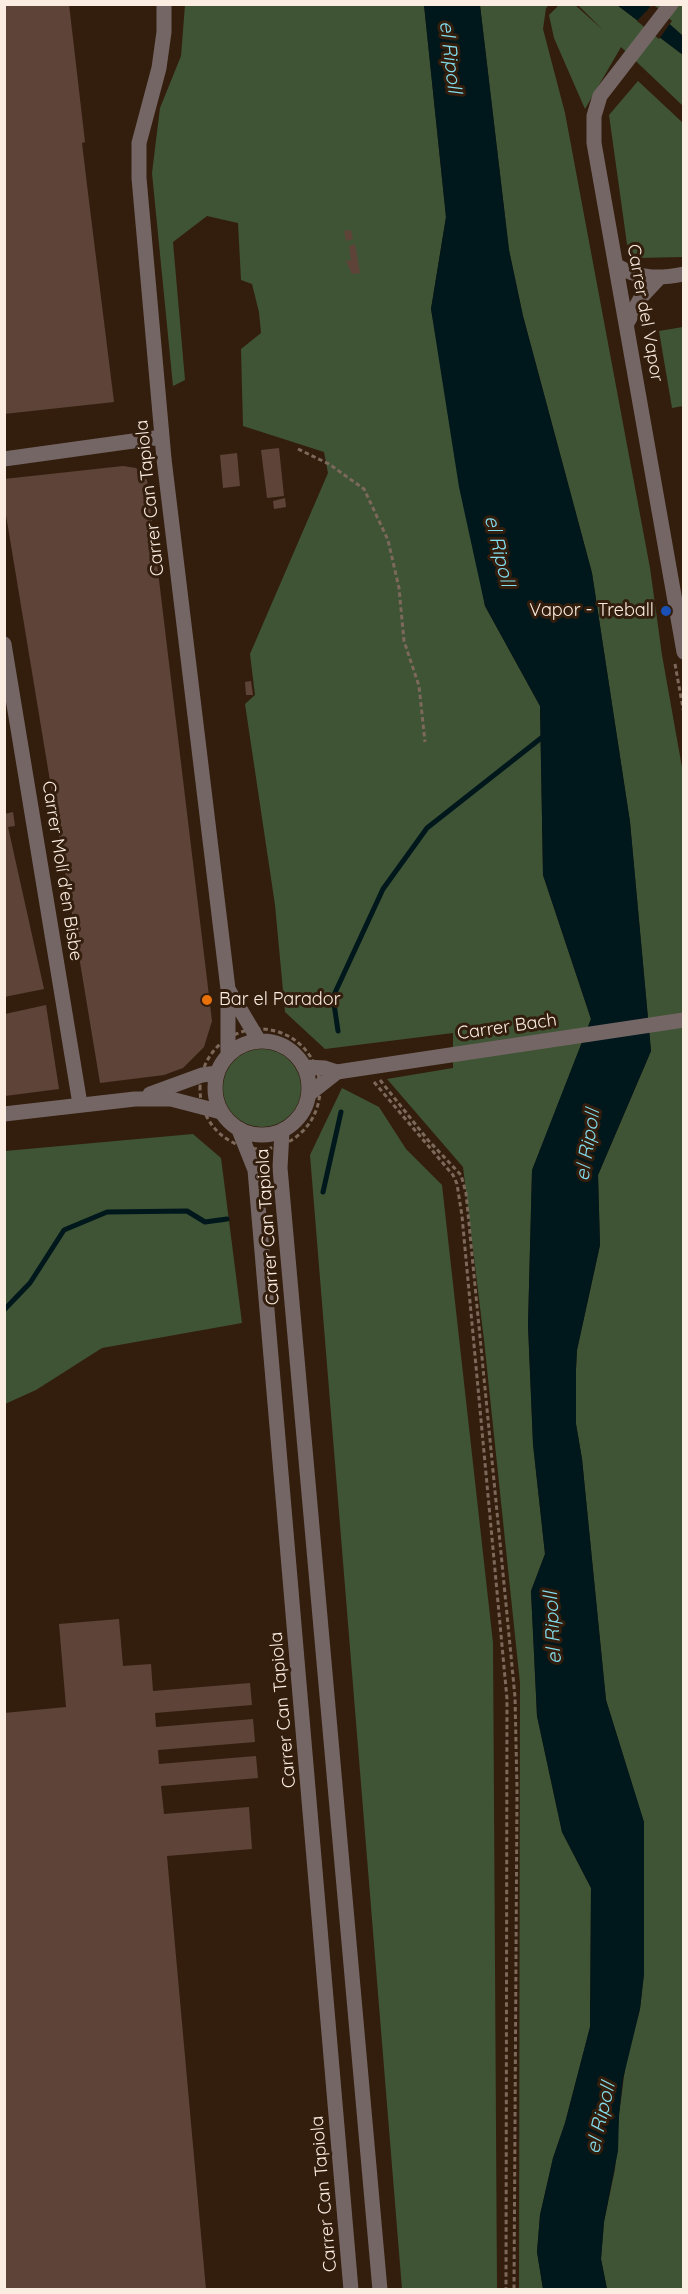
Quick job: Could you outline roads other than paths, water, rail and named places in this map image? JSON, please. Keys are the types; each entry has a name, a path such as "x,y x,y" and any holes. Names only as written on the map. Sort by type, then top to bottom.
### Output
{"street":[{"name":"Carrer Can Tapiola","path":"164,4 164,32 159,68 143,124 139,167 162,437 228,989 230,1038 228,1055"},
{"name":"Carrer del Vapor","path":"671,4 600,96 594,116 594,143 684,652"},
{"path":"617,266 638,276 658,279 684,274"},
{"path":"627,323 642,296 658,279"},
{"path":"4,459 162,437"},
{"name":"Carrer Molí d'en Bisbe","path":"4,645 80,1104"},
{"name":"Carrer Can Tapiola","path":"228,989 255,1035"},
{"name":"Carrer Bach","path":"311,1068 337,1072 375,1071 445,1056 684,1020"},
{"path":"4,1114 135,1099 171,1099 221,1112 239,1130 254,1135 282,1138 300,1116 314,1090 311,1068 282,1045 255,1035 248,1043 228,1055 209,1074 135,1099"},
{"name":"Carrer Bach","path":"314,1090 337,1072"},
{"path":"209,1074 215,1086 221,1112"},
{"name":"Carrer Can Tapiola","path":"239,1130 255,1170 351,2289"},
{"name":"Carrer Can Tapiola","path":"282,1138 280,1168 380,2289"}],"water":[{"name":"el Ripoll","path":"424,5 480,5 509,250 523,316 592,573 630,822 651,1051 598,1175 600,1245 577,1350 576,1369 576,1424 582,1459 606,1700 644,1822 644,1974 640,2009 623,2079 618,2151 604,2222 601,2259 607,2289 543,2289 537,2252 540,2215 553,2158 565,2123 590,2027 591,1888 562,1832 537,1716 531,1591 545,1554 533,1444 528,1325 532,1170 591,1019 543,875 540,706 485,606 459,487 431,309 446,217"},
{"path":"617,5 648,5 683,36 683,55"}],"waterway":[{"path":"338,1031 333,997 383,889 427,828 545,735"},
{"path":"323,1192 341,1112"},
{"path":"4,1310 30,1283 64,1230 107,1212 187,1211 205,1222 227,1219"}],"place":[{"name":"Vapor - Treball","path":"666,611"},
{"name":"Bar el Parador","path":"207,1000"}]}
